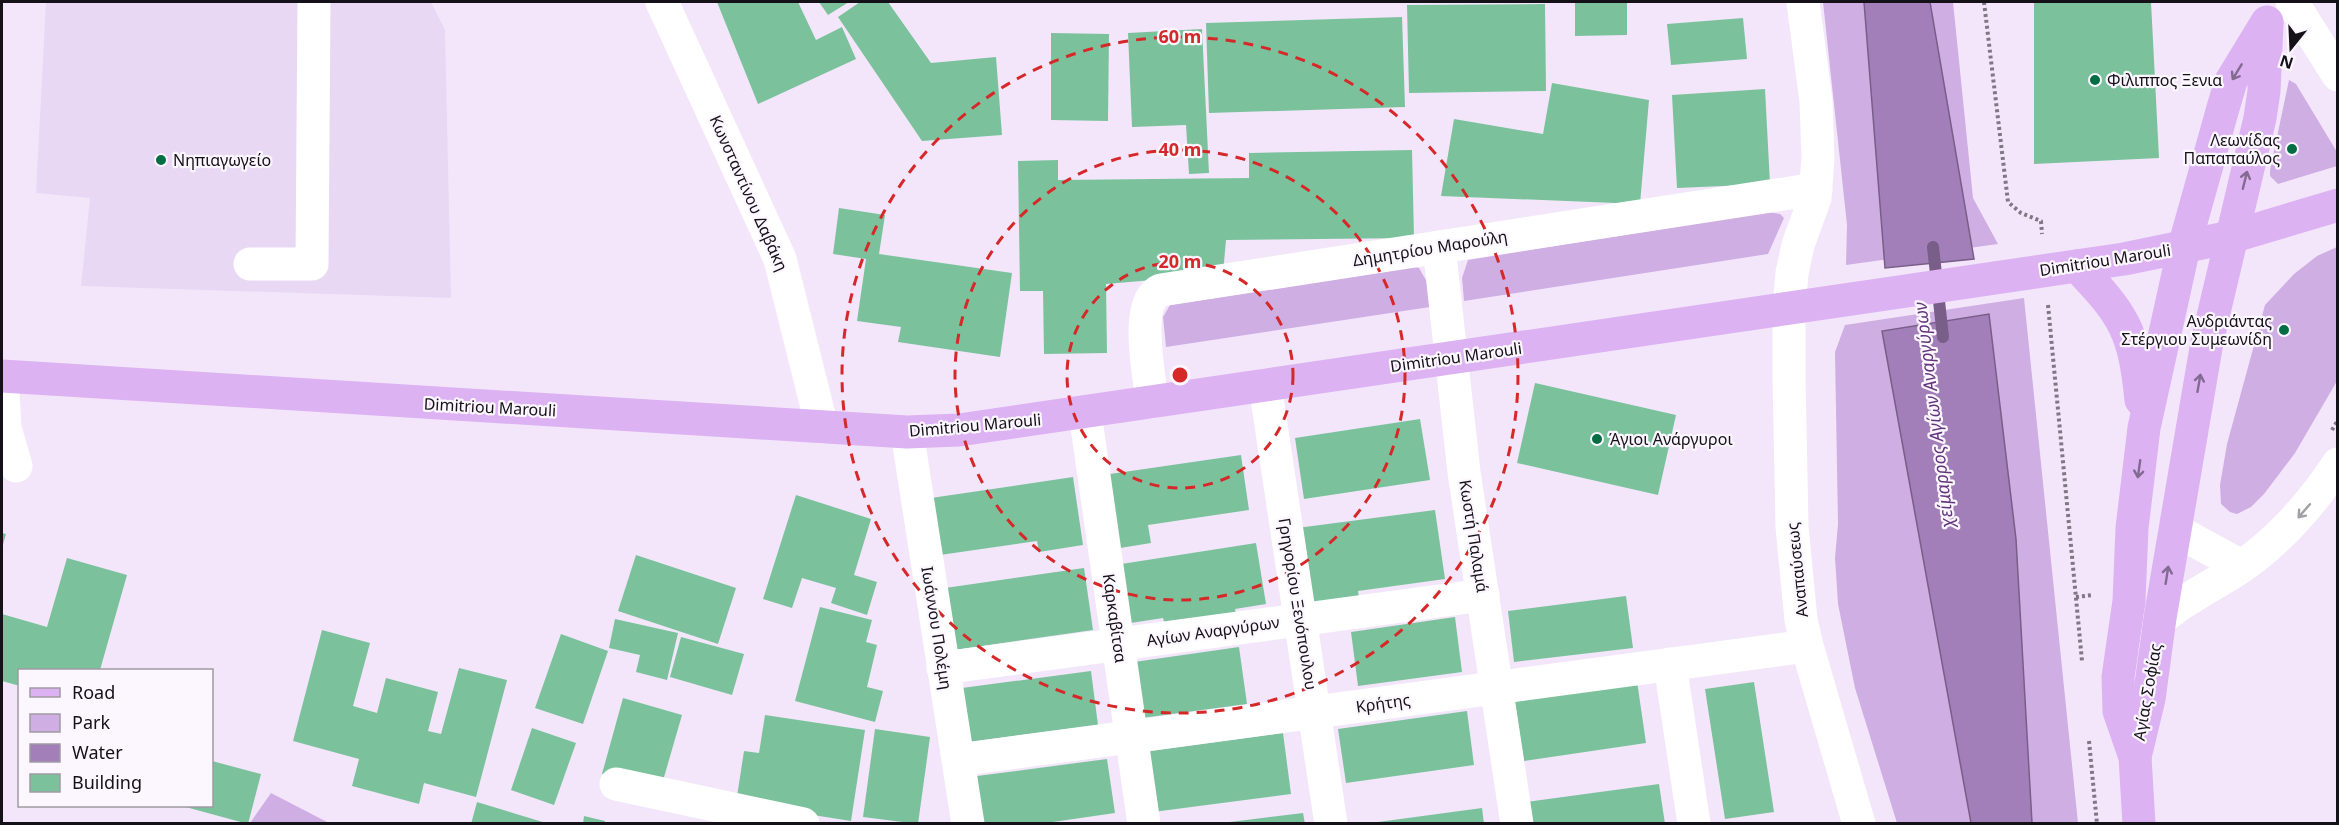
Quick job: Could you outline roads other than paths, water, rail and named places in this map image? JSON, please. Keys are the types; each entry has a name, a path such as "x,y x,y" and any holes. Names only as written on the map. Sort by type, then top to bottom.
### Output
{"main road":[{"name":"Αγίας Σοφίας","path":"2135,757 2149,699 2160,618 2207,342 2260,118 2269,12"},
{"name":"Αγίας Σοφίας","path":"2135,757 2119,711 2118,677 2129,601 2132,528 2144,428 2184,247 2231,81 2269,12"},
{"name":"Dimitriou Marouli","path":"2,376 907,432 970,429 2077,266 2231,237 2337,205"},
{"path":"2077,266 2111,300 2125,324 2136,362 2144,428"},
{"path":"2135,757 2139,824"}],"street":[{"path":"250,264 312,264 314,2"},
{"name":"Κωνσταντίνου Δαβάκη","path":"662,2 776,247 791,295 822,427"},
{"name":"Αναπαύσεως","path":"1803,2 1816,101 1818,158 1816,189 1798,246 1789,308 1792,527 1807,646 1859,824"},
{"path":"2292,2 2337,75"},
{"name":"Δημητρίου Μαρούλη","path":"1152,402 1145,316 1149,300 1156,292 1816,189"},
{"name":"Κωστή Παλαμά","path":"1439,247 1461,450 1517,824"},
{"path":"2,376 5,428 16,466"},
{"name":"Γρηγορίου Ξενόπουλου","path":"1265,385 1331,824"},
{"name":"Καρκαβίτσα","path":"1085,413 1144,824"},
{"name":"Ιωάννου Πολέμη","path":"907,432 968,824"},
{"path":"2118,677 2133,651 2160,618 2241,566 2292,524 2314,499 2337,464"},
{"path":"2175,530 2241,566"},
{"name":"Αγίων Αναργύρων","path":"943,668 1483,595"},
{"name":"Κρήτης","path":"958,760 1807,646"},
{"path":"1670,664 1694,824"},
{"path":"616,784 803,824"}],"water":[{"path":"1864,2 1930,2 1974,259 1885,268"},
{"path":"1989,314 2016,539 2032,823 1971,823 1882,331"}],"waterway":[{"name":"χείμαρρος Αγίων Αναργύρων","path":"1933,247 1943,337"}],"place":[{"name":"Φιλιππος Ξενια","path":"2095,80"},
{"name":"Λεωνίδας Παπαπαύλος","path":"2292,149"},
{"name":"Νηπιαγωγείο","path":"161,160"},
{"name":"Ανδριάντας Στέργιου Συμεωνίδη","path":"2284,330"},
{"name":"Άγιοι Ανάργυροι","path":"1597,439"}]}
